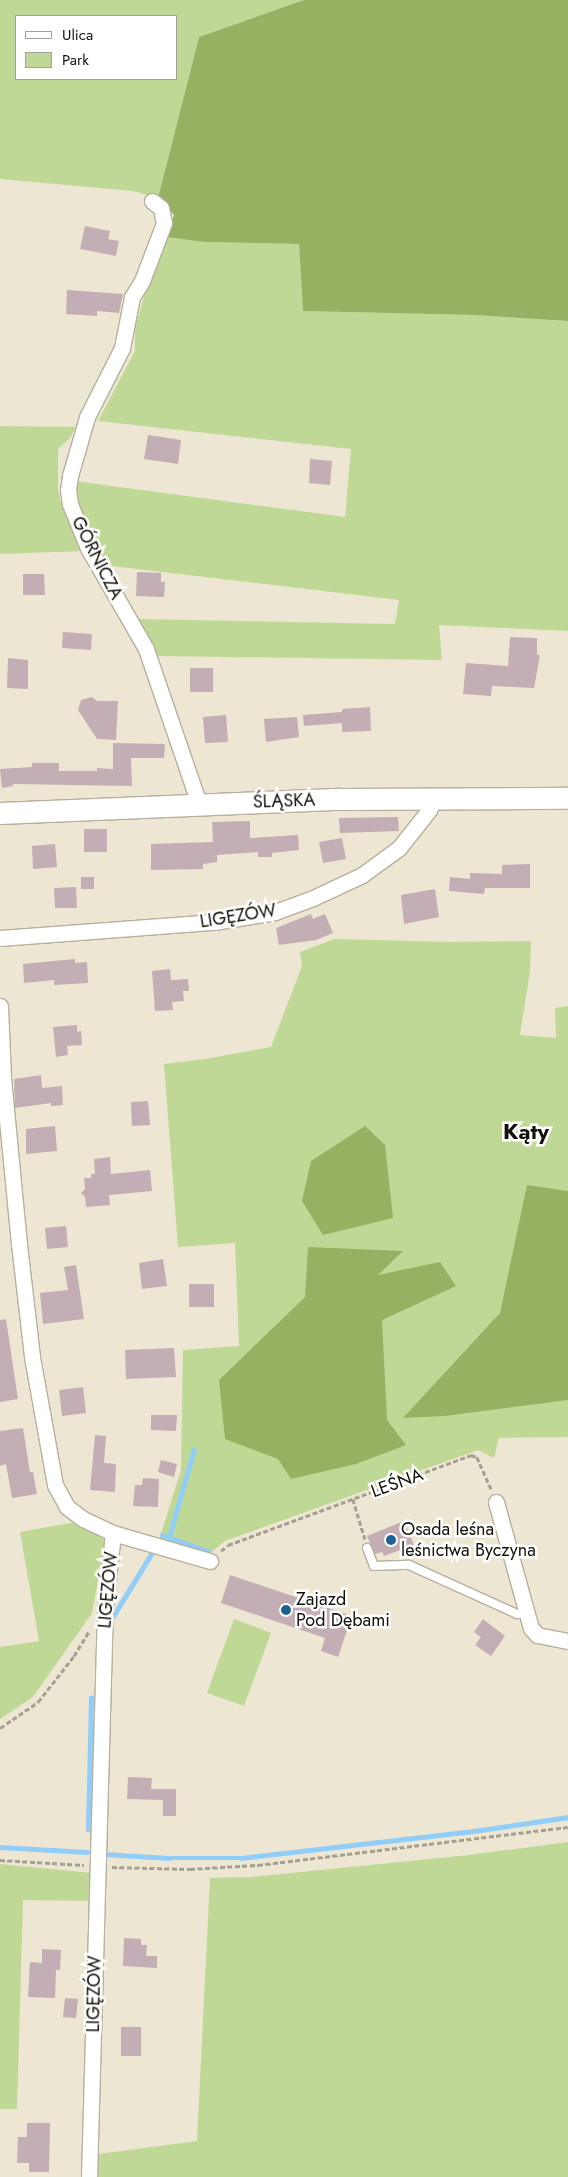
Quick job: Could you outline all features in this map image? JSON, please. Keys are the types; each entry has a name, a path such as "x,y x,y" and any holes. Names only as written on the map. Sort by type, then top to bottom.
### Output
{"main road":[{"name":"ŚLĄSKA","path":"0,813 199,804 434,798 568,798"}],"street":[{"name":"GÓRNICZA","path":"152,201 161,208 164,224 142,281 132,297 122,348 88,417 70,476 68,490 70,504 88,548 146,649 199,804"},
{"name":"LIGĘZÓW","path":"0,938 214,922 275,912 313,898 362,876 399,848 430,810 434,798"},
{"name":"LIGĘZÓW","path":"0,1006 3,1078 32,1357 55,1484 66,1506 83,1519 113,1533 105,1608 88,2177"},
{"path":"496,1502 531,1628 537,1635 568,1641"},
{"path":"113,1533 210,1561"}],"lane":[{"path":"367,1548 374,1566 409,1565 517,1614 526,1613"}],"path":[{"name":"LEŚNA","path":"210,1561 228,1545 471,1455 477,1457 496,1502"},
{"path":"352,1499 367,1548"},
{"path":"0,1728 38,1702 74,1656 105,1608"},
{"path":"0,1860 190,1869 258,1866 568,1827"}],"green space":[{"path":"0,0 304,0 199,37 158,198 133,191 0,179"},
{"path":"304,0 568,0 568,321 474,315 303,311 299,244 204,242 166,237 174,215 158,198 199,37"},
{"path":"166,237 204,242 299,244 303,311 474,315 568,321 568,631 439,625 442,660 157,656 133,619 395,624 399,600 103,565 76,506 74,481 345,517 351,449 98,421 135,351 135,328 147,286"},
{"path":"0,426 76,427 70,438 58,449 58,488 61,504 84,551 0,554"},
{"path":"334,939 449,942 531,941 530,971 520,1035 556,1038 555,1008 568,1006 568,1437 499,1438 494,1458 478,1450 225,1541 208,1555 159,1540 181,1470 183,1350 239,1346 235,1243 178,1247 164,1064 271,1047 302,966 300,952"},
{"path":"365,1126 385,1145 393,1218 323,1235 302,1201 311,1161"},
{"path":"527,1185 568,1191 568,1400 444,1416 403,1418 500,1313"},
{"path":"308,1247 403,1251 378,1275 440,1262 456,1286 382,1320 387,1420 406,1445 356,1464 291,1479 278,1459 225,1439 219,1380 305,1297"},
{"path":"76,1522 106,1537 92,1613 33,1697 0,1719 0,1647 39,1641 20,1532"},
{"path":"234,1619 271,1633 244,1706 207,1693"},
{"path":"568,1842 568,2177 98,2177 99,2154 197,2141 210,1878 251,1877 469,1855"},
{"path":"0,1864 92,1873 92,1901 23,1900 17,2109 0,2109"}],"building":[{"path":"85,226 110,231 108,239 119,241 116,256 80,249"},
{"path":"67,290 123,294 119,313 97,311 97,316 66,314"},
{"path":"148,435 181,440 178,464 144,459"},
{"path":"310,459 332,461 330,485 309,483"},
{"path":"137,572 161,573 161,582 165,582 164,597 136,596"},
{"path":"23,574 44,574 45,595 23,595"},
{"path":"63,632 92,634 91,650 62,648"},
{"path":"510,637 537,638 537,655 540,655 534,688 492,686 491,696 463,694 466,663 508,666"},
{"path":"8,658 28,660 28,689 7,688"},
{"path":"190,668 213,668 213,692 190,692"},
{"path":"92,697 97,701 118,701 116,740 97,739 78,710 81,700"},
{"path":"370,707 371,731 342,732 342,723 304,726 303,715 342,712 342,709"},
{"path":"226,715 228,742 205,743 203,717"},
{"path":"297,717 299,737 266,742 264,719"},
{"path":"113,743 165,744 164,758 131,758 132,786 13,784 13,786 2,788 0,769 32,767 32,763 59,763 59,771 97,771 97,768 113,769"},
{"path":"398,817 399,831 340,833 339,818"},
{"path":"250,821 250,838 298,835 299,850 272,853 272,857 258,857 258,852 217,855 217,862 203,864 203,869 151,870 151,844 213,842 212,822"},
{"path":"84,829 107,829 107,852 84,852"},
{"path":"342,838 346,859 323,863 319,842"},
{"path":"55,844 57,867 33,869 32,846"},
{"path":"530,864 530,888 485,888 484,894 449,891 450,877 470,879 470,873 502,874 502,865"},
{"path":"81,877 94,877 94,889 81,889"},
{"path":"76,887 77,908 55,908 54,888"},
{"path":"435,889 439,917 404,924 401,895"},
{"path":"311,914 313,919 325,914 333,933 316,940 279,945 276,928"},
{"path":"75,959 75,963 87,962 88,983 54,985 54,980 24,983 23,964"},
{"path":"170,969 171,980 188,979 189,991 183,991 184,1001 172,1002 173,1010 155,1011 152,971"},
{"path":"77,1025 77,1032 81,1031 82,1045 67,1046 68,1055 56,1057 53,1027"},
{"path":"41,1075 42,1088 62,1086 63,1105 51,1106 51,1103 15,1108 14,1079"},
{"path":"148,1101 150,1125 132,1126 131,1102"},
{"path":"55,1126 57,1151 26,1154 26,1129"},
{"path":"110,1157 111,1174 150,1170 152,1191 109,1195 110,1205 86,1207 85,1197 81,1193 85,1189 84,1178 91,1178 91,1174 95,1174 94,1159"},
{"path":"66,1226 68,1247 47,1249 45,1228"},
{"path":"163,1259 167,1286 142,1289 139,1263"},
{"path":"76,1265 84,1319 43,1324 40,1293 68,1290 64,1267"},
{"path":"189,1284 214,1284 214,1307 189,1307"},
{"path":"6,1319 18,1399 0,1402 0,1320"},
{"path":"174,1348 176,1377 126,1379 125,1350"},
{"path":"83,1387 86,1413 62,1416 59,1390"},
{"path":"151,1415 177,1415 176,1431 151,1430"},
{"path":"23,1428 30,1472 33,1472 37,1494 12,1498 6,1464 0,1466 0,1431"},
{"path":"95,1435 106,1436 104,1463 116,1464 115,1492 90,1490"},
{"path":"161,1460 177,1464 174,1477 158,1472"},
{"path":"143,1478 159,1479 158,1507 133,1506 135,1485 142,1485"},
{"name":"Osada leśna leśnictwa Byczyna","path":"404,1521 414,1545 384,1556 382,1552 375,1554 367,1536"},
{"name":"Zajazd Pod Dębami","path":"230,1575 352,1616 338,1657 321,1651 325,1638 221,1603"},
{"path":"483,1619 505,1636 491,1656 475,1645 481,1637 474,1632"},
{"path":"128,1777 152,1778 151,1789 176,1789 176,1816 163,1816 163,1800 127,1799"},
{"path":"124,1938 141,1939 141,1945 147,1945 146,1956 157,1956 157,1968 123,1966"},
{"path":"42,1949 61,1950 60,1970 56,1970 55,1998 28,1997 30,1962 42,1963"},
{"path":"65,1998 78,1999 76,2018 63,2017"},
{"path":"121,2027 141,2027 141,2056 121,2056"},
{"path":"27,2123 50,2123 49,2172 29,2172 29,2163 17,2163 18,2137 27,2137"}],"waterway":[{"path":"169,1537 194,1449"},
{"path":"162,1535 208,1551"},
{"path":"112,1618 153,1551"},
{"path":"88,1830 91,1698"},
{"path":"104,1854 169,1858 241,1858 467,1832 568,1817"},
{"path":"0,1847 87,1852"}],"place":[{"name":"Osada leśna leśnictwa Byczyna","path":"391,1540"},
{"name":"Zajazd Pod Dębami","path":"286,1610"}],"district":[{"name":"Kąty","path":"526,1132"}]}
